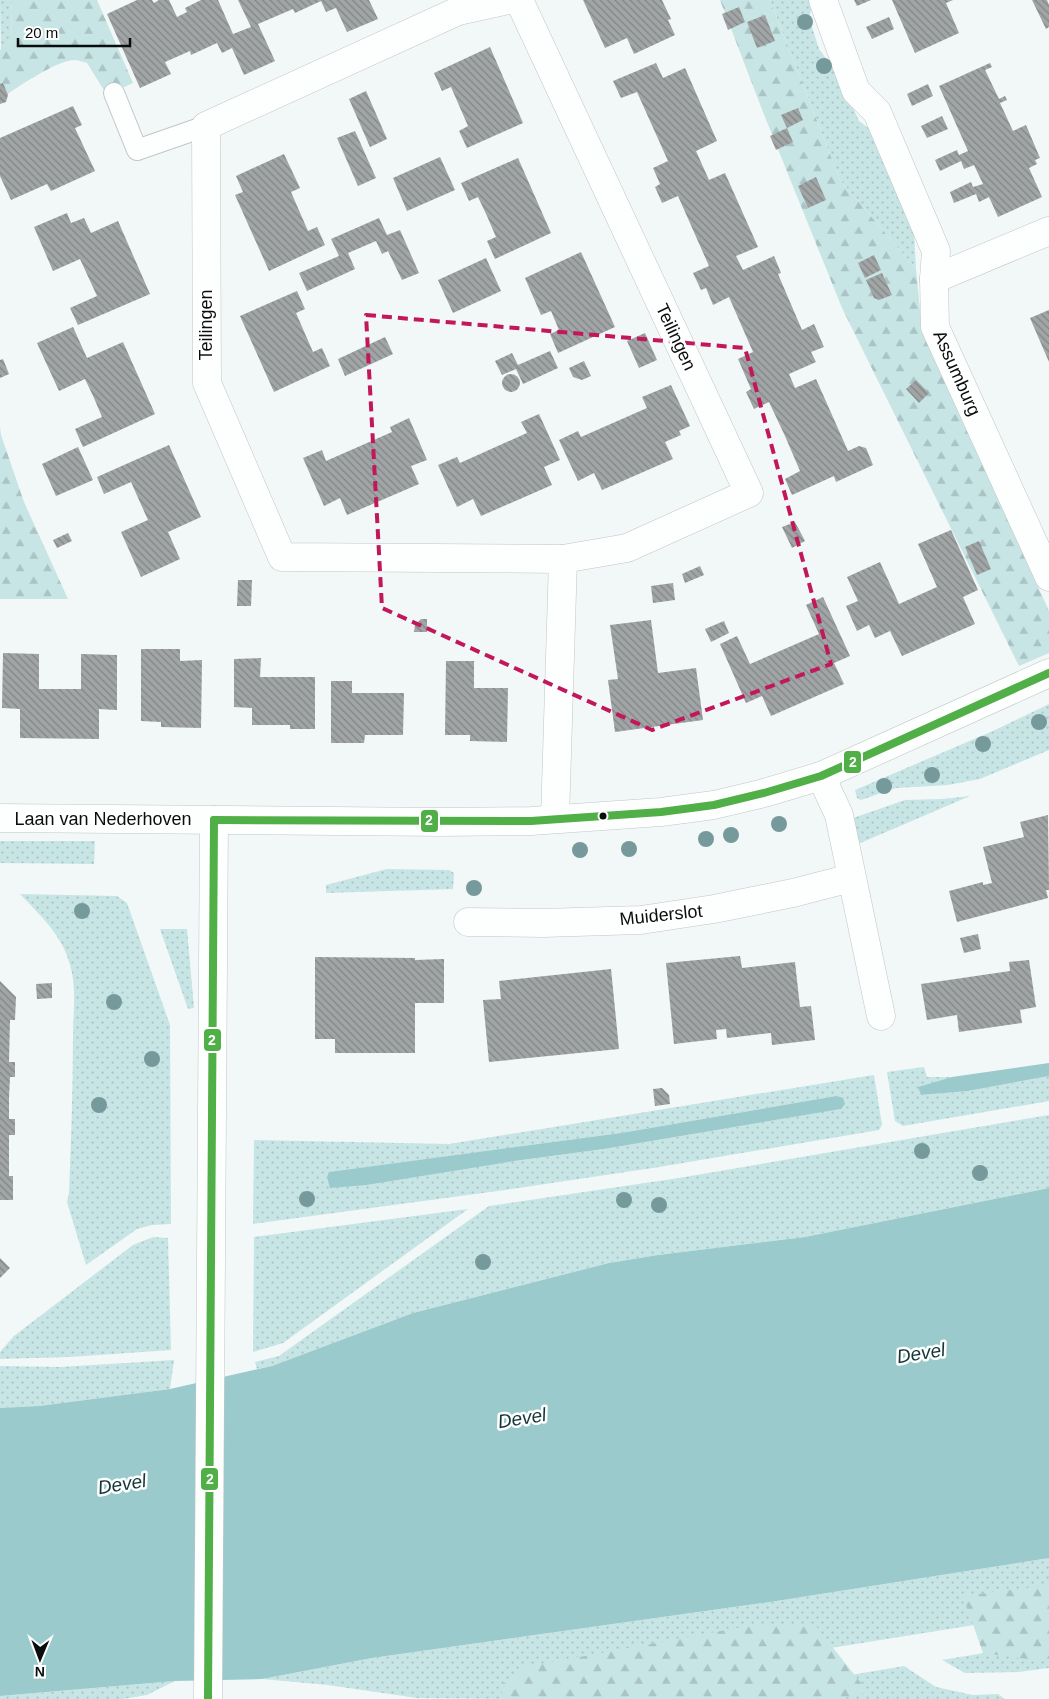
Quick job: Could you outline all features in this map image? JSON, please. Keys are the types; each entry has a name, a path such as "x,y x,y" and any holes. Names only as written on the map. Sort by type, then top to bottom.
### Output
{"street":[{"path":"206,126 458,11 508,0"},
{"name":"Teilingen","path":"206,126 207,383 282,557 563,559 627,548 749,493 519,0"},
{"name":"Assumburg","path":"823,0 856,91 876,112 936,251 934,279 935,327 1049,577"},
{"path":"934,279 1049,231"},
{"path":"555,819 563,559"},
{"name":"Laan van Nederhoven","path":"0,818 448,822 555,819 652,813 714,805 821,776 1049,674"},
{"path":"821,776 839,815 880,1016"},
{"path":"208,1699 214,820"},
{"name":"Muiderslot","path":"468,922 543,923 641,920 714,909 793,893 851,878"}],"lane":[{"path":"114,93 137,150 206,126"}],"highlighted area":[{"path":"366,315 745,348 831,664 652,730 382,608"}],"green space":[{"path":"0,0 17,0 12,2 11,40 1,50"},
{"path":"97,0 133,83 107,95 87,63 75,60 47,69 0,99 0,50 11,40 12,1"},
{"path":"720,0 770,0 840,180 916,269 922,330 1049,611 1049,653 1019,666 842,308"},
{"path":"770,0 815,0 809,17 819,49 838,75 859,121 880,137 914,231 916,269 840,180"},
{"path":"0,427 24,502 68,599 0,599"},
{"path":"1049,704 1049,750 980,779 948,785 896,788 861,800 857,798 855,790 993,731"},
{"path":"970,796 858,844 853,818 905,800"},
{"path":"0,841 95,841 94,864 0,863"},
{"path":"387,869 449,870 454,873 453,889 326,893 326,885"},
{"path":"20,894 117,896 127,903 170,1025 171,1224 152,1225 137,1229 86,1265 67,1202 69,1193 72,1096 74,1001 72,973 67,954 56,935"},
{"path":"160,929 187,929 194,1008 188,1009"},
{"path":"924,1067 927,1077 952,1077 919,1087 922,1095 968,1091 1049,1076 1049,1101 903,1126 895,1121 887,1072"},
{"path":"874,1075 882,1125 879,1130 653,1168 253,1224 254,1140 449,1144","holes":["836,1096 845,1104 840,1109 604,1149 514,1161 327,1177 330,1172 621,1133"]},
{"path":"1049,1115 1049,1188 805,1237 609,1263 413,1313 272,1366 257,1369 255,1362 279,1356 489,1206 679,1178"},
{"path":"468,1209 283,1343 253,1352 254,1237"},
{"path":"153,1237 168,1238 171,1350 69,1357 0,1359 0,1352 14,1336 133,1245"},
{"path":"174,1360 170,1389 39,1406 0,1408 0,1366 61,1367"},
{"path":"1049,1558 1049,1613 512,1699 417,1698 328,1685 262,1679 372,1658 770,1602"},
{"path":"1049,1585 1049,1662 983,1653 963,1596"},
{"path":"759,1624 815,1625 868,1692 837,1699 504,1699 500,1686 525,1667"},
{"path":"1049,1642 1049,1668 1018,1672 965,1673 942,1660"},
{"path":"904,1666 936,1687 973,1695 998,1694 1005,1699 708,1699"},
{"path":"175,1681 147,1695 123,1699 0,1699 0,1696"}],"water":[{"path":"1049,1063 1049,1076 968,1091 921,1095 918,1087 952,1077"},
{"path":"836,1096 843,1098 845,1104 841,1109 604,1149 514,1161 366,1185 330,1188 327,1177 329,1172 621,1133"},
{"name":"Devel","path":"1049,1188 1049,1558 770,1602 372,1658 262,1679 175,1681 0,1696 0,1408 39,1406 170,1389 272,1366 413,1313 609,1263 805,1237"}],"building":[{"path":"137,0 152,0 154,3 159,0 169,0 177,17 187,12 185,8 201,0 218,0 233,34 251,27 238,0 369,0 378,19 347,32 336,8 326,12 321,1 295,13 293,9 258,24 275,61 244,75 232,48 222,53 217,43 191,55 190,51 165,62 171,74 140,88 107,14"},
{"path":"583,0 662,0 671,19 668,20 675,35 634,54 627,38 605,48"},
{"path":"854,0 871,0 857,6"},
{"path":"892,0 953,0 946,3 959,33 915,53"},
{"path":"1032,0 1047,0 1049,5 1049,27 1046,29"},
{"path":"739,7 745,22 728,30 722,14"},
{"path":"765,15 775,41 757,48 747,22"},
{"path":"889,17 894,29 872,39 866,27"},
{"path":"490,47 523,123 467,148 459,131 468,126 451,87 442,91 434,73"},
{"path":"656,63 663,78 685,68 717,141 696,151 709,180 725,173 758,247 736,256 743,270 774,256 781,273 778,274 802,330 814,324 824,347 811,352 816,362 789,374 795,388 816,379 848,451 859,446 866,448 873,465 836,482 834,476 792,495 785,479 800,471 785,436 769,402 754,409 746,392 751,389 738,359 753,352 729,297 713,305 706,288 701,290 693,273 709,266 678,196 662,203 655,187 660,184 653,168 668,161 637,92 621,98 613,81"},
{"path":"990,63 992,67 985,70 999,99 1005,96 1007,100 1000,103 1013,131 1026,125 1040,158 1035,160 1037,164 1029,168 1042,197 998,217 989,197 979,202 976,194 954,203 950,192 971,182 973,187 983,184 974,165 964,169 961,161 940,171 935,160 957,150 959,155 968,151 939,86"},
{"path":"3,83 8,95 6,102 0,104 0,84"},
{"path":"928,84 933,96 912,106 907,94"},
{"path":"366,91 387,139 370,147 349,99"},
{"path":"73,106 82,125 75,128 95,171 51,191 47,184 11,200 0,176 0,138"},
{"path":"798,108 803,120 787,128 781,115"},
{"path":"942,116 948,129 927,138 921,126"},
{"path":"787,128 793,142 776,150 770,136"},
{"path":"355,131 376,178 358,186 337,138"},
{"path":"284,154 300,188 291,192 308,231 317,227 325,245 269,271 235,195 243,192 236,176"},
{"path":"440,157 455,190 407,211 393,178"},
{"path":"518,158 551,233 495,259 487,241 496,237 487,216 478,197 469,201 461,183"},
{"path":"816,177 826,200 808,208 798,186"},
{"path":"67,213 71,223 84,218 91,233 118,221 150,294 78,325 70,308 97,296 80,259 53,271 34,227"},
{"path":"379,218 387,235 400,230 419,273 402,280 388,251 382,254 376,241 348,253 355,269 307,291 299,273 339,256 331,239"},
{"path":"581,252 615,327 558,353 550,334 559,330 551,311 541,315 525,278"},
{"path":"874,255 881,270 865,278 858,263"},
{"path":"486,258 501,291 453,313 438,280"},
{"path":"882,273 892,295 879,300 874,298 866,280"},
{"path":"297,291 305,309 296,313 313,352 322,348 330,366 274,392 240,316"},
{"path":"1049,310 1049,362 1030,318"},
{"path":"73,327 87,358 123,342 155,414 83,447 75,429 102,417 94,398 85,379 59,391 37,343"},
{"path":"645,333 657,360 639,368 627,341"},
{"path":"385,337 393,354 345,376 338,359"},
{"path":"550,351 558,368 523,384 516,369 502,375 495,361 512,353 518,365"},
{"path":"3,359 9,374 0,378 0,360"},
{"path":"584,361 591,376 582,380 573,377 569,368"},
{"path":"511,374 517,377 520,383 517,389 511,392 505,389 502,383 505,377"},
{"path":"916,380 929,393 919,403 906,389"},
{"path":"671,385 690,426 679,431 681,435 665,442 673,459 602,490 594,473 578,481 559,440 578,431 581,437 647,408 642,397"},
{"path":"539,414 560,460 544,467 552,485 481,516 473,499 457,507 438,465 457,457 460,463 527,433 521,422"},
{"path":"409,418 427,460 411,466 419,484 347,515 340,498 324,506 303,458 322,450 326,461 392,432 390,427"},
{"path":"169,445 201,517 168,532 180,559 141,577 121,532 148,520 131,482 104,494 97,477"},
{"path":"78,447 93,480 56,496 42,464"},
{"path":"795,522 805,541 792,548 782,527"},
{"path":"951,530 978,590 963,597 975,624 902,656 890,631 875,638 869,625 857,631 846,606 858,601 847,577 880,562 899,604 937,587 918,544"},
{"path":"68,533 72,541 57,548 53,540"},
{"path":"979,541 991,569 977,575 965,547"},
{"path":"700,566 704,575 685,583 682,574"},
{"path":"238,580 252,580 251,606 237,606"},
{"path":"673,583 675,600 653,603 651,586"},
{"path":"823,597 850,656 834,663 844,684 771,716 762,696 746,703 720,644 737,636 750,664 819,634 806,605"},
{"path":"421,619 427,619 427,632 414,632 415,625"},
{"path":"651,620 658,673 696,668 703,720 615,732 608,680 618,679 610,625"},
{"path":"724,621 729,633 711,642 705,629"},
{"path":"141,649 180,649 180,661 202,660 201,728 161,727 161,722 141,721"},
{"path":"3,653 39,654 39,689 81,689 81,654 117,655 117,710 99,709 99,739 20,738 20,709 2,708"},
{"path":"261,658 260,677 315,677 315,729 290,729 290,725 252,725 252,708 234,707 234,659"},
{"path":"446,661 474,661 474,688 508,688 507,742 470,741 470,735 445,735"},
{"path":"331,681 352,681 352,693 404,693 403,735 365,735 364,743 331,743"},
{"path":"1048,815 1049,890 1046,890 1048,898 957,922 949,891 983,882 983,885 992,883 983,847 1024,837 1020,822"},
{"path":"978,934 981,949 964,953 960,938"},
{"path":"740,956 742,968 795,962 800,1007 811,1006 815,1040 772,1045 771,1033 727,1038 726,1029 716,1030 717,1039 674,1044 666,963"},
{"path":"315,957 444,959 444,1003 415,1003 415,1053 335,1053 335,1039 315,1039"},
{"path":"1029,960 1036,1007 1020,1010 1022,1023 959,1032 957,1015 927,1020 921,984 1010,971 1009,962"},
{"path":"611,969 619,1049 489,1062 483,1000 501,999 499,981"},
{"path":"0,981 16,997 15,1020 10,1020 9,1062 15,1062 15,1077 10,1077 9,1098 9,1119 15,1119 15,1135 9,1135 9,1176 13,1176 13,1200 0,1200"},
{"path":"52,983 52,998 37,999 36,984"},
{"path":"662,1088 669,1095 670,1104 655,1106 653,1089"},
{"path":"0,1258 10,1268 0,1278"}],"transit line":[{"name":"2","path":"214,820 531,821 661,812 714,805 821,776 1049,673"},
{"name":"2","path":"208,1699 214,820"}]}
